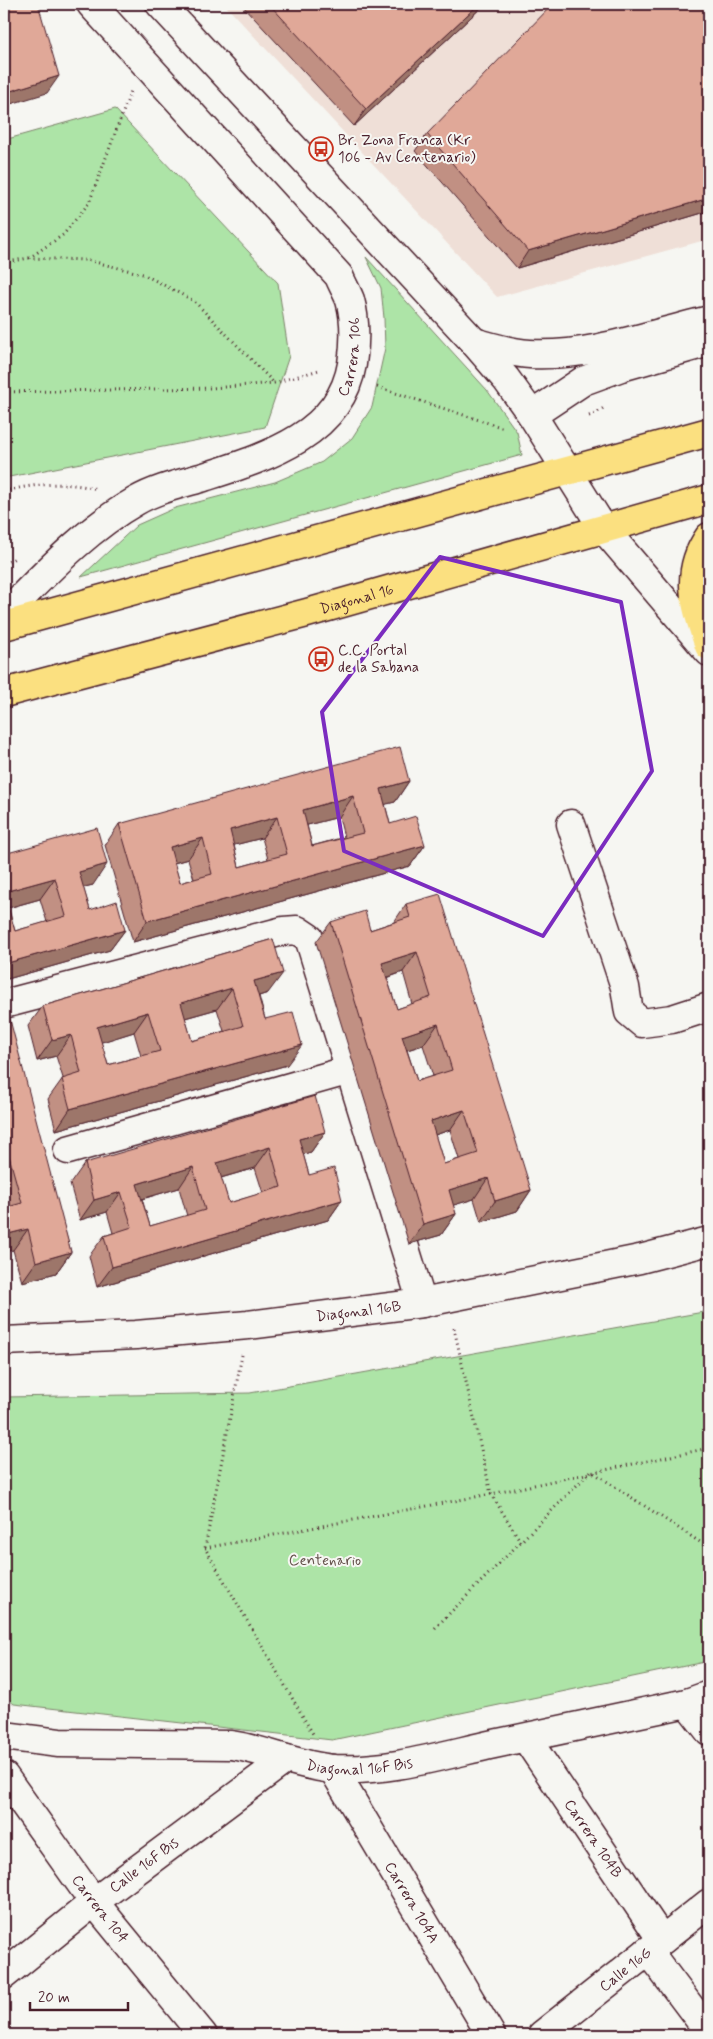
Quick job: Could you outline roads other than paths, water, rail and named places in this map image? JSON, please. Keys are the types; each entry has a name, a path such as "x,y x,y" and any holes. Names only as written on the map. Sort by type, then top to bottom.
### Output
{"main road":[{"path":"4,626 709,432"},
{"name":"Diagonal 16","path":"4,694 308,612 709,499"},
{"path":"709,536 700,550 695,574 695,604 709,646"}],"street":[{"name":"Carrera 106","path":"4,615 78,542 107,519 137,500 163,488 204,477 281,450 307,434 326,418 341,397 350,378 355,331 350,300 338,276 91,4"},
{"path":"160,4 474,342 506,379 532,415 603,528 709,652"},
{"path":"474,342 501,350 528,354 558,354 586,351 709,320"},
{"path":"532,415 583,381 621,367 709,342"},
{"path":"571,824 625,987 629,1012 642,1023 672,1019 709,1007"},
{"path":"4,1004 283,931 296,930 309,938 350,1070 435,1301"},
{"path":"68,1150 350,1070"},
{"name":"Diagonal 16B","path":"4,1341 136,1335 248,1325 435,1301 640,1259 709,1241"},
{"path":"698,1699 709,1731"},
{"name":"Diagonal 16F Bis","path":"4,1736 59,1743 231,1745 333,1769 358,1769 414,1762 698,1699"},
{"name":"Carrera 104B","path":"526,1738 709,2032"},
{"name":"Calle 16F Bis","path":"4,1975 94,1902 286,1759"},
{"name":"Carrera 104A","path":"333,1769 491,2035"},
{"name":"Carrera 104","path":"4,1776 94,1902 203,2035"},
{"name":"Calle 16G","path":"542,2035 709,1903"}],"place":[{"name":"Br. Zona Franca (Kr 106 - Av Centenario)","path":"321,149"},
{"name":"C.C. Portal de la Sabana","path":"321,659"}],"park label":[{"name":"Centenario","path":"325,1560"}]}
